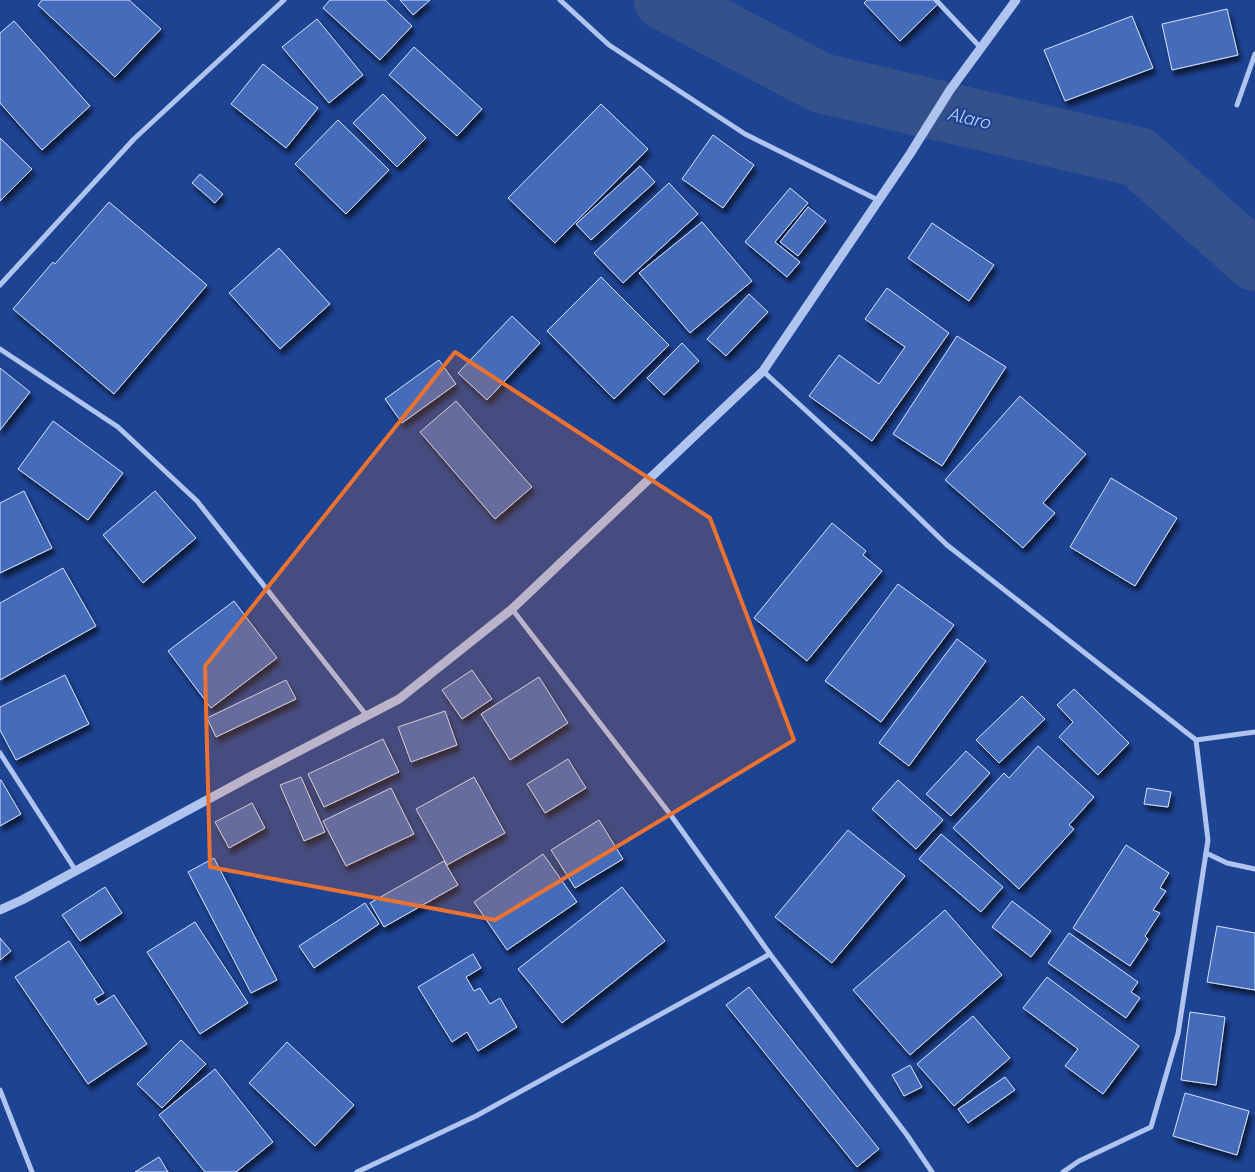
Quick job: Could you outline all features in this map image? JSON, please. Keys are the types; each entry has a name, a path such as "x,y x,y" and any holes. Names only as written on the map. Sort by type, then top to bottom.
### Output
{"street":[{"path":"0,285 134,139 284,0"},
{"path":"560,0 609,45 745,134 878,200"},
{"path":"936,0 981,48"},
{"path":"0,910 77,871 398,699 512,609 763,371 910,154 950,90 1016,0"},
{"path":"1237,105 1255,54"},
{"path":"0,349 118,427 197,502 367,716"},
{"path":"763,371 849,450 947,545 1196,740 1208,840 1178,1034 1151,1127 1078,1161 1063,1172"},
{"path":"512,609 670,814 770,954 907,1134 932,1172"},
{"path":"1196,740 1255,732"},
{"path":"0,753 77,871"},
{"path":"1206,853 1227,863 1255,869"},
{"path":"357,1172 476,1116 770,954"},
{"path":"0,1090 32,1172"}],"highlighted area":[{"path":"455,352 710,518 794,740 495,920 210,867 205,666"}],"building":[{"path":"42,0 129,0 161,29 115,77 38,5"},
{"path":"330,0 385,0 412,26 380,60 323,8"},
{"path":"400,0 430,0 413,15"},
{"path":"867,0 935,0 938,4 900,41 864,3"},
{"path":"1227,9 1238,55 1172,70 1162,24"},
{"path":"1132,16 1153,68 1065,101 1044,50"},
{"path":"317,19 363,75 329,103 282,47"},
{"path":"14,21 90,106 42,150 0,103 0,33"},
{"path":"414,47 482,109 457,136 389,75"},
{"path":"263,64 318,108 286,148 231,104"},
{"path":"383,94 426,138 397,167 353,123"},
{"path":"601,104 648,149 555,243 508,198"},
{"path":"338,120 389,170 346,214 295,164"},
{"path":"713,135 754,165 723,208 682,179"},
{"path":"0,138 32,169 0,201"},
{"path":"640,166 655,182 591,240 576,224"},
{"path":"200,174 223,194 215,203 192,183"},
{"path":"669,183 698,214 623,283 594,253"},
{"path":"790,188 808,203 775,242 800,262 787,277 745,242"},
{"path":"109,202 207,285 114,394 13,309 53,262 55,264"},
{"path":"808,207 826,221 798,256 780,242"},
{"path":"702,222 752,281 690,333 639,273"},
{"path":"932,223 994,265 969,301 908,258"},
{"path":"279,248 330,304 280,349 229,293"},
{"path":"601,277 669,345 614,399 547,331"},
{"path":"887,288 949,333 872,441 809,396 839,355 879,384 905,347 865,319"},
{"path":"749,294 768,312 726,356 707,339"},
{"path":"512,316 540,343 487,400 458,373"},
{"path":"957,336 1006,367 942,466 893,434"},
{"path":"682,343 699,361 664,395 647,378"},
{"path":"439,360 456,384 402,423 385,399"},
{"path":"0,368 30,392 0,430"},
{"path":"1020,396 1086,454 1043,503 1055,513 1023,548 945,480"},
{"path":"456,401 532,487 495,519 420,432"},
{"path":"53,421 123,473 88,520 18,469"},
{"path":"1111,478 1177,518 1135,586 1070,547"},
{"path":"24,491 52,548 0,573 0,503"},
{"path":"155,491 196,538 143,583 103,535"},
{"path":"832,523 866,551 863,555 882,571 807,661 754,618"},
{"path":"63,568 96,626 0,680 0,603"},
{"path":"898,584 954,625 881,722 825,681"},
{"path":"234,601 277,658 211,708 168,651"},
{"path":"957,639 986,661 909,766 879,743"},
{"path":"472,670 492,699 462,719 442,690"},
{"path":"65,675 89,724 16,760 0,730 0,707"},
{"path":"539,677 568,723 510,760 481,714"},
{"path":"286,680 296,699 216,737 207,718"},
{"path":"1074,689 1129,743 1098,775 1059,737 1073,722 1057,705"},
{"path":"1022,696 1045,719 999,763 976,740"},
{"path":"445,711 457,745 411,762 398,727"},
{"path":"383,739 399,772 324,807 308,774"},
{"path":"1038,746 1094,797 1069,825 1074,829 1019,889 953,828 1004,773 1009,778"},
{"path":"966,751 990,773 951,816 926,794"},
{"path":"568,759 586,788 545,813 527,784"},
{"path":"301,777 325,832 304,841 280,785"},
{"path":"474,777 505,833 447,865 416,809"},
{"path":"0,780 21,814 0,826"},
{"path":"898,780 943,820 916,849 872,809"},
{"path":"391,788 414,834 346,866 323,821"},
{"path":"1147,788 1171,792 1168,807 1144,804"},
{"path":"252,803 265,828 229,848 215,822"},
{"path":"599,820 623,859 575,888 551,850"},
{"path":"848,830 905,876 832,963 775,917"},
{"path":"941,834 1003,887 981,912 919,859"},
{"path":"1126,845 1169,873 1160,888 1166,891 1153,910 1160,913 1145,936 1148,939 1130,966 1073,928"},
{"path":"543,854 577,902 507,950 474,902"},
{"path":"214,858 277,980 251,993 188,872"},
{"path":"444,861 458,885 384,927 370,903"},
{"path":"105,887 122,913 80,941 62,915"},
{"path":"622,887 665,941 562,1023 518,969"},
{"path":"1012,901 1051,931 1031,957 992,927"},
{"path":"365,903 379,924 314,968 299,946"},
{"path":"945,910 1002,975 910,1055 853,990"},
{"path":"195,922 248,1003 200,1034 147,952"},
{"path":"1217,926 1255,933 1255,990 1207,982"},
{"path":"1069,933 1138,982 1131,992 1140,998 1126,1018 1048,963"},
{"path":"0,938 11,951 0,960"},
{"path":"69,941 104,993 94,999 98,1005 114,995 147,1044 88,1084 15,977"},
{"path":"473,954 481,968 466,977 474,991 480,988 490,1004 500,998 517,1027 478,1051 467,1032 452,1042 418,987"},
{"path":"1047,977 1139,1046 1103,1094 1065,1066 1078,1049 1023,1008"},
{"path":"749,987 879,1149 857,1167 726,1005"},
{"path":"1190,1012 1225,1017 1216,1085 1181,1080"},
{"path":"973,1016 1010,1058 954,1106 917,1064"},
{"path":"181,1040 206,1064 162,1108 137,1084"},
{"path":"287,1042 354,1105 315,1146 249,1083"},
{"path":"910,1065 922,1087 904,1096 892,1075"},
{"path":"215,1069 273,1142 236,1172 205,1172 159,1115"},
{"path":"1005,1077 1015,1090 968,1123 958,1109"},
{"path":"1185,1093 1249,1111 1237,1155 1173,1136"},
{"path":"159,1157 168,1172 135,1172"}],"waterway":[{"name":"Alaro","path":"664,0 821,83 1138,157 1255,261"}]}
